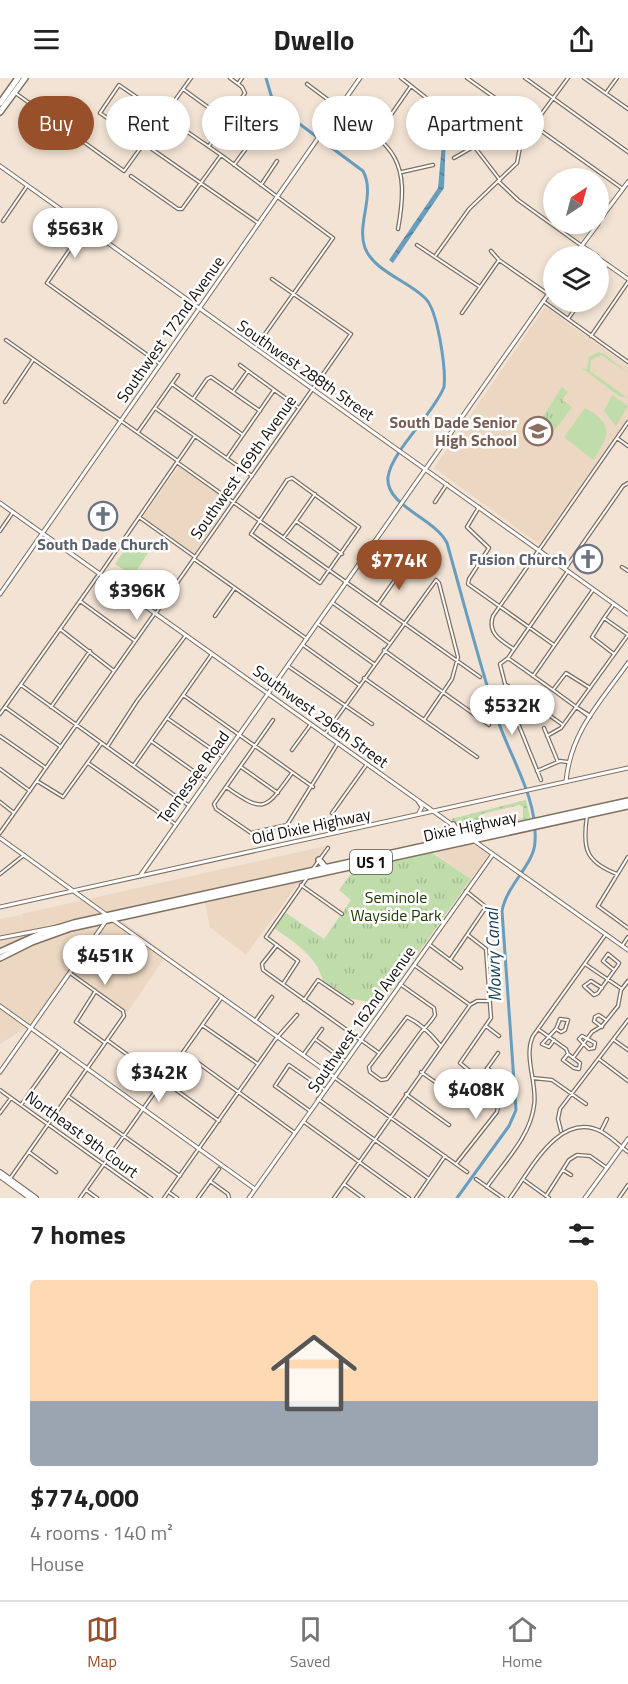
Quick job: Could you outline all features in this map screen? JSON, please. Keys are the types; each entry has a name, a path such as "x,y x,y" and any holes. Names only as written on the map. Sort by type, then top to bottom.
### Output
{"highway":[{"path":"0,103 18,78"},
{"path":"0,112 24,78"},
{"path":"588,812 628,801"},
{"name":"Dixie Highway","path":"355,863 483,837 533,823 628,806"},
{"name":"Dixie Highway","path":"423,848 467,835 514,825 556,821 588,812"},
{"path":"453,825 458,833 456,838"},
{"path":"472,839 514,825"},
{"path":"423,848 467,835"},
{"path":"482,846 483,837"},
{"path":"308,876 326,867 319,860"},
{"name":"US 1","path":"1,955 55,933 308,876 341,863 355,863"},
{"name":"US 1","path":"1,955 61,926 94,918 111,919 142,907 355,863"},
{"path":"294,879 315,872"},
{"path":"210,897 212,894 240,886"},
{"path":"173,906 200,897 202,894"},
{"path":"111,919 142,907"},
{"path":"94,918 97,908"}],"main road":[{"path":"0,1174 34,1198"}],"street":[{"path":"178,96 191,78"},
{"path":"230,78 245,90 242,96"},
{"path":"238,84 242,78"},
{"name":"Southwest 172nd Avenue","path":"347,96 360,78"},
{"path":"401,78 424,96"},
{"path":"467,78 492,96"},
{"path":"525,78 628,152"},
{"path":"544,111 568,78"},
{"path":"584,78 628,110"},
{"path":"606,93 616,78"},
{"path":"307,84 323,96"},
{"path":"112,96 119,85 136,96"},
{"path":"394,110 411,86"},
{"path":"183,89 202,103"},
{"path":"14,92 124,171 138,150"},
{"path":"106,104 100,113 106,117"},
{"path":"544,134 623,189"},
{"name":"Southwest 172nd Avenue","path":"0,594 312,146"},
{"path":"153,150 258,223"},
{"path":"214,150 333,238 255,348"},
{"path":"234,165 245,150"},
{"path":"391,150 402,172 403,190 398,229"},
{"path":"454,158 468,150"},
{"path":"478,150 499,181 518,200 582,246 590,234"},
{"path":"436,255 469,209 517,163 519,150"},
{"path":"131,176 178,209 182,208 221,155"},
{"path":"261,185 277,161"},
{"path":"402,172 433,165"},
{"name":"Southwest 288th Street","path":"0,166 628,614"},
{"path":"609,208 628,182"},
{"path":"3,221 27,186"},
{"path":"85,227 47,283 160,364"},
{"path":"417,245 436,255 480,287"},
{"path":"491,251 499,260 543,291"},
{"path":"462,313 499,260"},
{"path":"591,336 628,280 609,266"},
{"path":"272,279 295,293"},
{"name":"Southwest 169th Avenue","path":"0,833 351,334 295,293"},
{"name":"Tennessee Road","path":"140,876 427,470 543,301"},
{"path":"558,312 628,362"},
{"path":"567,319 572,312"},
{"path":"6,340 480,677"},
{"path":"5,402 33,360"},
{"path":"240,366 299,408"},
{"path":"233,392 248,371"},
{"path":"138,432 178,375"},
{"path":"193,399 210,377 260,411"},
{"path":"172,384 243,435"},
{"path":"226,458 274,390"},
{"path":"155,408 252,476"},
{"path":"514,649 492,630 491,620 628,422"},
{"path":"0,714 195,436"},
{"path":"617,438 628,446"},
{"path":"288,479 294,479 359,526 359,531 323,581 318,583 254,538 251,531 259,519 288,479"},
{"path":"541,780 508,694 500,664 508,658 627,483"},
{"path":"435,502 447,484"},
{"path":"284,537 315,494"},
{"name":"Southwest 296th Street","path":"0,503 628,950"},
{"path":"479,507 467,525 489,546 468,583 554,645"},
{"path":"0,531 13,512"},
{"path":"139,517 307,639"},
{"path":"296,520 342,554"},
{"path":"378,603 404,567"},
{"path":"622,567 628,571"},
{"path":"325,734 436,580 440,582 457,645 457,660 453,678 424,720"},
{"path":"215,616 235,587"},
{"path":"533,676 594,590"},
{"path":"80,601 135,641"},
{"path":"333,603 389,643"},
{"path":"614,604 592,637 614,654"},
{"path":"548,736 563,725 628,635 604,618"},
{"path":"318,624 374,664"},
{"path":"60,629 114,671"},
{"path":"107,747 136,701 186,635"},
{"path":"303,645 359,685"},
{"path":"384,650 489,725"},
{"path":"51,707 90,651"},
{"path":"134,765 212,654"},
{"path":"508,658 590,717"},
{"path":"566,782 567,762 574,740 628,663"},
{"path":"288,666 372,724"},
{"path":"553,690 567,673 590,688"},
{"path":"364,678 477,757"},
{"path":"505,684 563,725"},
{"path":"21,685 188,805"},
{"path":"508,694 513,689"},
{"path":"183,695 313,787"},
{"path":"5,707 61,747"},
{"path":"167,718 223,757"},
{"path":"273,720 226,787 215,807 251,833 287,825 313,787 338,743"},
{"path":"292,750 311,724"},
{"path":"544,728 558,762"},
{"path":"0,736 46,768"},
{"path":"151,741 206,780"},
{"path":"37,781 63,797 102,744"},
{"path":"537,771 558,762 567,762"},
{"path":"88,763 175,824"},
{"path":"332,813 367,764"},
{"path":"240,767 278,793"},
{"name":"Old Dixie Highway","path":"0,907 628,768"},
{"path":"0,769 30,791"},
{"path":"226,787 253,805 270,802 292,772"},
{"path":"417,800 422,807 419,813"},
{"path":"0,802 14,813"},
{"path":"440,816 442,808"},
{"path":"588,812 585,835 588,853 600,867 617,874"},
{"path":"0,838 467,1172"},
{"path":"315,872 319,860 328,848"},
{"name":"Southwest 162nd Avenue","path":"249,1198 493,854"},
{"path":"0,874 24,855"},
{"path":"628,857 598,906 628,928"},
{"path":"282,984 298,961 266,937 308,876"},
{"path":"63,883 63,893"},
{"path":"301,885 342,914"},
{"path":"450,960 486,907 466,891"},
{"path":"0,1072 111,919"},
{"path":"0,938 61,926"},
{"path":"487,1187 529,1126 535,1104 530,1045 538,1029 606,934"},
{"path":"468,935 486,949 491,1018 460,1063 476,1077 481,1077 498,1053"},
{"path":"622,946 628,937"},
{"path":"428,944 461,968"},
{"path":"277,945 262,968 379,1053"},
{"path":"602,988 591,981 584,986 594,995 602,988 614,970 618,961 608,954 603,961 614,970"},
{"path":"585,964 622,989"},
{"path":"413,965 470,1005"},
{"path":"8,1180 124,1014 70,973"},
{"path":"304,1000 318,980 352,1003"},
{"path":"573,1058 593,1030 602,1027 607,1021 619,1003 622,989 627,983"},
{"path":"400,984 436,1012 424,1029 384,1081 369,1070 406,1017 424,1029 441,1045"},
{"path":"95,992 75,1022 219,1120"},
{"path":"80,1198 222,997"},
{"path":"255,1021 272,998"},
{"path":"334,1198 470,1005 477,1001 490,1000"},
{"path":"0,1006 255,1189"},
{"path":"164,1198 258,1064 297,1015"},
{"path":"602,1027 595,1022 595,1017 599,1016 607,1021"},
{"path":"554,1040 549,1047 543,1046 548,1035 556,1029 560,1019 568,1020 565,1030 561,1032 556,1029"},
{"path":"562,1132 558,1119 560,1109 573,1095 628,1020"},
{"path":"202,1025 258,1064"},
{"path":"486,1026 499,1035"},
{"path":"303,1055 322,1029"},
{"path":"538,1029 566,1049 568,1054 580,1063 579,1069 563,1060 568,1054"},
{"path":"580,1037 588,1038 595,1043 594,1048 589,1049 583,1044 580,1037"},
{"path":"315,1039 345,1061"},
{"path":"614,1040 628,1050"},
{"path":"21,1105 60,1050"},
{"path":"183,1052 295,1132"},
{"path":"599,1059 628,1081"},
{"path":"310,1111 275,1086 289,1065 325,1090"},
{"path":"456,1164 497,1112 504,1083 487,1068"},
{"path":"421,1072 465,1103"},
{"path":"533,1078 552,1080 586,1104"},
{"name":"Northeast 9th Court","path":"0,1090 151,1198"},
{"path":"406,1094 449,1125"},
{"path":"68,1096 180,1176"},
{"path":"0,1113 11,1098"},
{"path":"318,1099 429,1179"},
{"path":"601,1131 607,1119"},
{"path":"303,1121 409,1198"},
{"path":"510,1198 562,1132 577,1128 601,1131 628,1152"},
{"path":"585,1198 628,1139"},
{"path":"28,1152 56,1172"},
{"path":"524,1180 547,1197 569,1161 581,1153 607,1168"},
{"path":"416,1198 445,1156"},
{"path":"198,1198 219,1169"},
{"path":"563,1170 571,1174"},
{"path":"476,1179 502,1198"},
{"path":"210,1181 229,1198"},
{"path":"344,1184 363,1198"},
{"path":"620,1198 628,1185"},
{"path":"86,1190 97,1198"},
{"path":"169,1192 177,1198"}],"shaded area":[{"name":"South Dade Senior High School","path":"543,310 543,312 552,312 628,366 628,418 539,544 434,468"},
{"path":"179,466 230,502 194,554 143,517"},
{"path":"473,843 487,852 488,856 471,879 432,851"},
{"path":"326,846 246,955 210,927 203,892 110,912 167,954 127,1013 68,971 31,1025 0,1044 0,963 31,945 27,936 0,950 0,919 20,915 23,923 21,914"}],"green space":[{"path":"599,352 628,373 601,355 591,360 590,371 628,398 619,396 582,368 587,369 589,357"},
{"path":"562,387 568,392 562,400 572,407 551,435 537,426"},
{"path":"612,395 628,406 616,426 604,411"},
{"path":"585,408 601,420 606,431 603,444 593,460 564,437"},
{"path":"133,538 150,550 133,576 115,564"},
{"path":"526,800 530,818 487,828 484,819 486,817 489,826 523,818 523,807 520,805 482,814 482,828 470,831 451,819"},
{"name":"Seminole Wayside Park","path":"431,852 471,879 381,1005 372,998 369,1002 348,998 323,981 316,964 310,957 274,928 286,913 324,939 351,900 339,890 351,874 347,870"}],"water":[{"path":"441,150 445,150 444,188 393,263 389,260 438,188"}],"waterway":[{"name":"Mowry Canal","path":"266,78 278,108 363,171 368,190 363,229 365,248 369,256 383,269 425,298 434,314 442,354 444,387 439,398 397,455 388,477 389,487 402,504 432,526 447,543 496,715 522,777 535,825 534,850 509,892 502,911 516,1110 509,1126 457,1198"}],"place":[{"name":"South Dade Senior High School","path":"538,431"},
{"name":"South Dade Church","path":"103,516"},
{"name":"Fusion Church","path":"588,559"}]}
